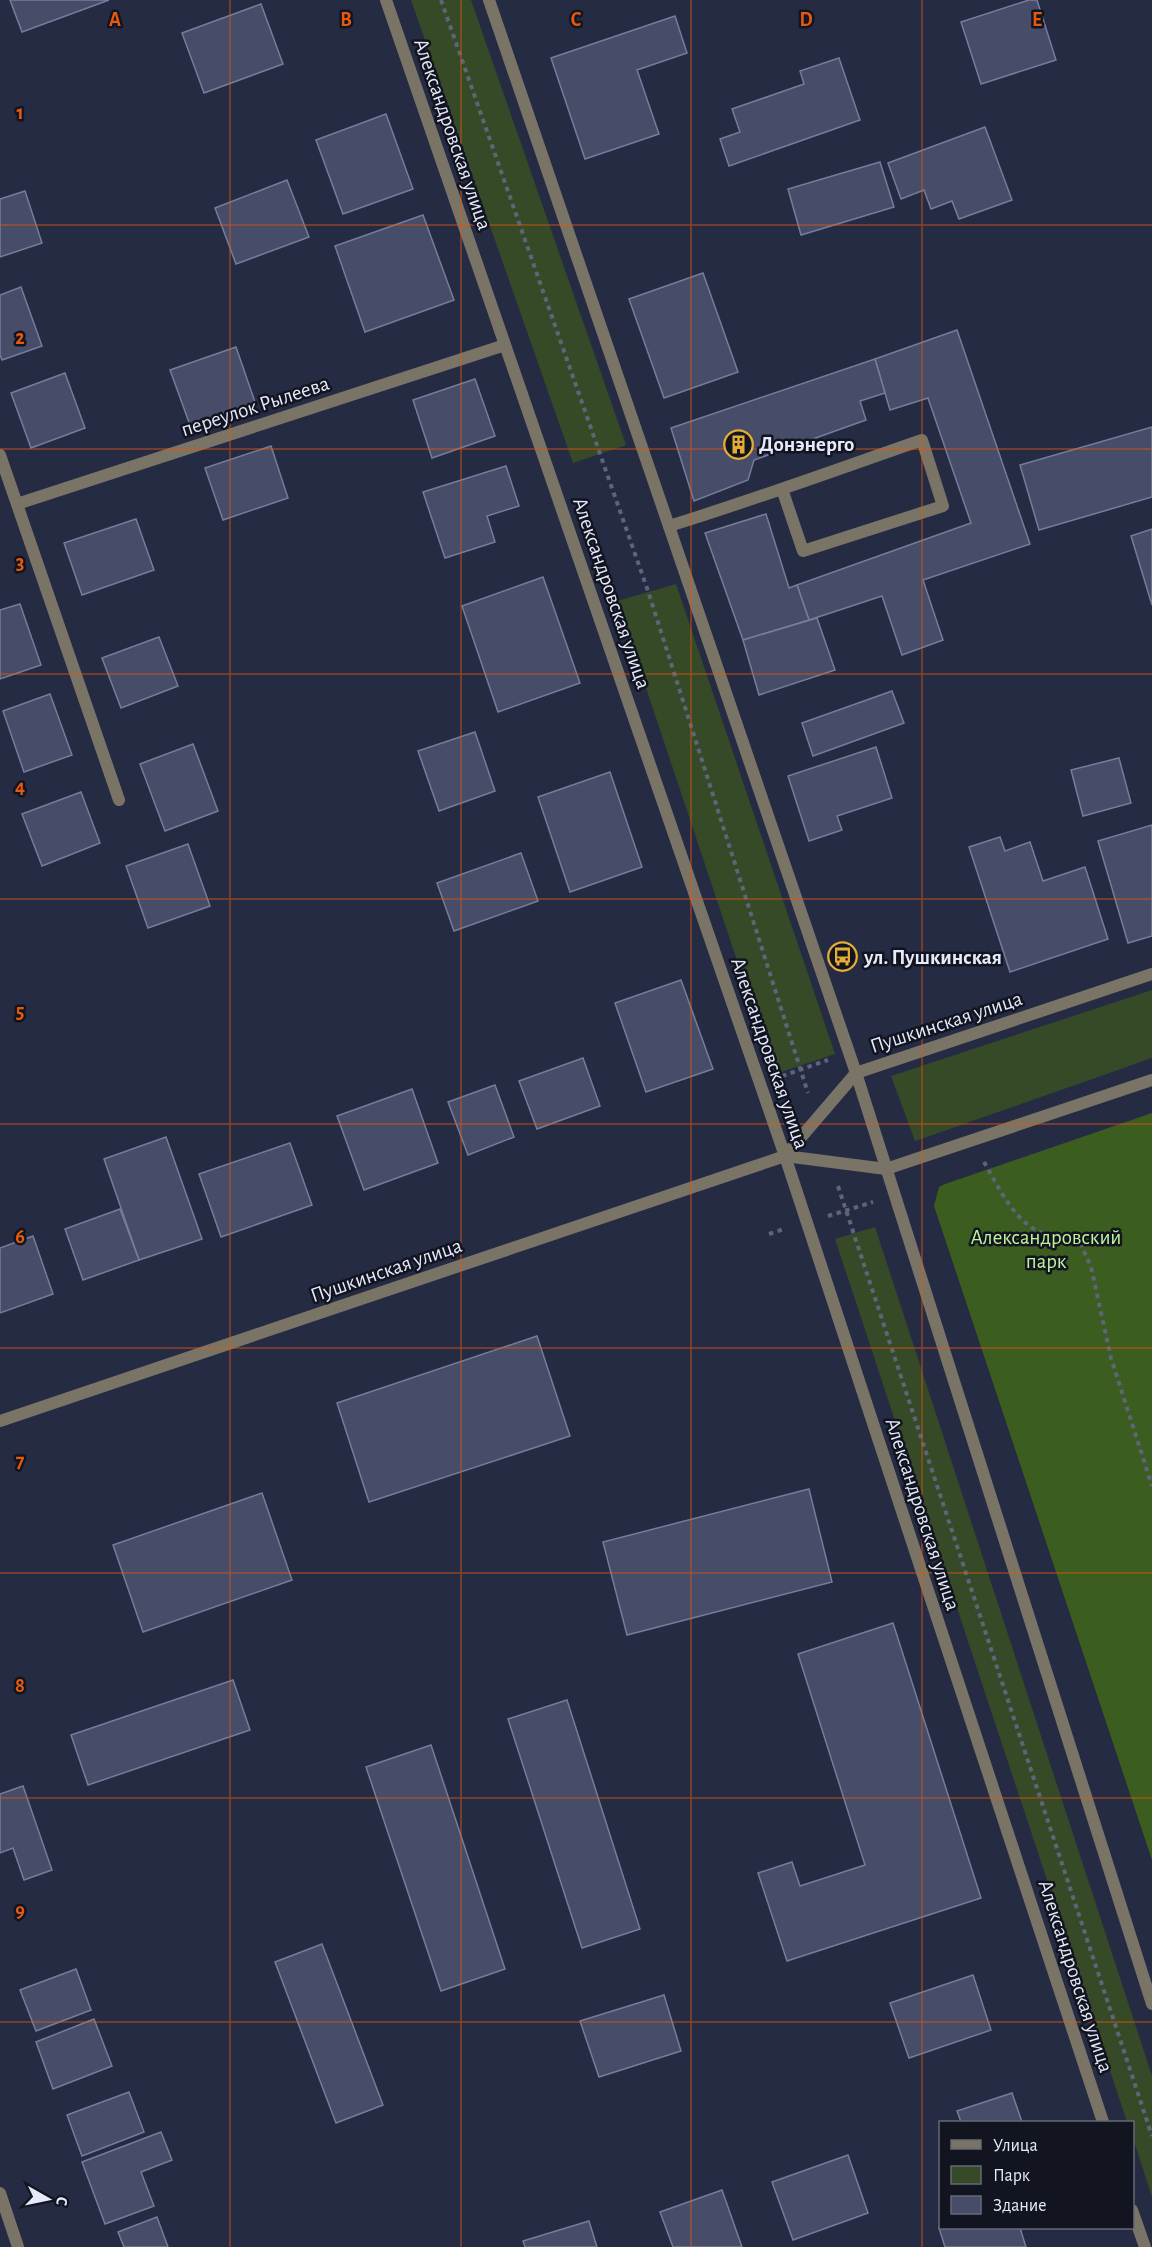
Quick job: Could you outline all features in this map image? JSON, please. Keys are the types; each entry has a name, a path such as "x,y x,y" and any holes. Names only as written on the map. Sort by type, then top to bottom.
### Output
{"street":[{"name":"Александровская улица","path":"386,0 785,1156 1104,2121"},
{"path":"489,0 856,1072 1152,2004"},
{"name":"переулок Рылеева","path":"17,504 506,345"},
{"path":"669,526 922,440 943,507 803,551 782,489"},
{"path":"0,455 119,800"},
{"name":"Пушкинская улица","path":"785,1156 856,1072 1152,974"},
{"name":"Пушкинская улица","path":"0,1421 785,1156 886,1170 1152,1080"},
{"path":"0,2193 18,2247"},
{"path":"1134,2216 1144,2247"}],"path":[{"path":"441,0 648,591 816,1120"},
{"path":"971,1140 1004,1198 1028,1224 1048,1235 1078,1238 1091,1267 1111,1359 1152,1486"},
{"path":"830,1162 1152,2136"},
{"path":"769,1234 894,1196"}],"green space":[{"path":"411,0 471,0 626,445 573,463"},
{"path":"676,584 835,1054 775,1074 617,601"},
{"path":"1152,990 1152,1058 915,1141 891,1076"},
{"name":"Александровский парк","path":"1152,1113 1152,1860 934,1206 939,1187 945,1184"},
{"path":"875,1227 1152,2076 1152,2197 1134,2141 1134,2121 1127,2121 835,1239"}],"building":[{"path":"10,0 109,0 22,32"},
{"path":"1029,0 1037,0 1056,60 981,84 961,22"},
{"path":"261,4 283,64 204,93 182,33"},
{"path":"675,16 687,53 637,70 659,134 585,159 551,58"},
{"path":"839,58 860,120 729,166 720,139 740,132 732,109 804,84 800,71"},
{"path":"386,114 413,189 343,214 316,140"},
{"path":"985,127 1012,200 959,219 952,201 931,209 924,190 901,199 888,163"},
{"path":"880,162 894,207 801,235 788,189"},
{"path":"287,180 309,237 236,264 215,208"},
{"path":"25,191 42,243 0,257 0,199"},
{"path":"423,215 454,300 365,332 335,246"},
{"path":"703,273 738,372 664,398 629,299"},
{"path":"21,287 42,346 2,360 0,355 0,295"},
{"path":"957,330 1030,544 923,580 943,640 902,655 882,596 809,620 797,585 971,523 928,398 890,410 875,359"},
{"path":"236,347 255,402 190,425 170,370"},
{"name":"Донэнерго","path":"875,359 885,393 860,401 866,420 754,460 748,480 694,501 671,428"},
{"path":"65,373 85,428 31,448 11,393"},
{"path":"475,379 495,436 432,458 413,400"},
{"path":"1152,427 1152,497 1039,530 1020,465"},
{"path":"271,446 288,498 223,520 205,468"},
{"path":"506,466 519,506 487,516 495,542 445,558 423,492"},
{"path":"766,514 789,588 797,585 809,620 743,640 705,533"},
{"path":"136,519 154,570 82,595 64,543"},
{"path":"1152,529 1152,605 1131,536"},
{"path":"543,577 580,683 498,712 462,606"},
{"path":"20,604 41,665 0,679 0,610"},
{"path":"817,618 835,670 759,695 743,640"},
{"path":"159,637 178,686 121,708 102,658"},
{"path":"892,691 904,723 813,756 802,723"},
{"path":"50,694 72,755 24,772 3,711"},
{"path":"475,732 495,791 439,811 418,751"},
{"path":"193,744 218,811 165,831 140,764"},
{"path":"876,747 892,798 837,816 842,830 809,841 788,776"},
{"path":"1119,758 1131,803 1083,816 1071,770"},
{"path":"610,772 642,867 570,892 538,797"},
{"path":"81,792 100,843 42,866 22,814"},
{"path":"1152,825 1152,936 1128,943 1098,841"},
{"path":"1000,837 1005,851 1030,842 1043,881 1085,867 1108,939 1010,972 969,847"},
{"path":"188,844 210,906 148,928 126,866"},
{"path":"521,853 538,901 454,931 437,883"},
{"path":"681,980 713,1069 646,1092 615,1003"},
{"path":"583,1058 600,1106 537,1129 519,1081"},
{"path":"495,1085 514,1137 468,1155 448,1102"},
{"path":"412,1089 438,1163 364,1190 337,1116"},
{"path":"166,1137 202,1239 139,1260 104,1159"},
{"path":"290,1143 312,1205 221,1237 199,1174"},
{"path":"120,1209 139,1260 83,1280 65,1229"},
{"path":"33,1236 53,1294 0,1313 0,1248"},
{"path":"537,1336 570,1436 369,1502 337,1403"},
{"path":"809,1489 832,1582 627,1635 603,1542"},
{"path":"262,1493 292,1580 143,1632 113,1545"},
{"path":"893,1623 981,1898 787,1961 758,1873 792,1862 800,1886 865,1865 798,1654"},
{"path":"233,1680 250,1730 88,1785 71,1735"},
{"path":"567,1700 640,1929 582,1948 508,1719"},
{"path":"431,1745 505,1969 441,1991 366,1767"},
{"path":"23,1786 52,1870 24,1880 13,1848 0,1853 0,1794"},
{"path":"322,1944 383,2105 336,2123 275,1962"},
{"path":"76,1969 91,2010 36,2031 20,1990"},
{"path":"973,1975 991,2030 909,2058 890,2003"},
{"path":"664,1995 681,2051 599,2077 580,2021"},
{"path":"94,2019 112,2066 53,2089 36,2042"},
{"path":"129,2092 144,2132 82,2156 67,2115"},
{"path":"1012,2093 1022,2121 961,2121 957,2111"},
{"path":"161,2132 172,2160 141,2172 154,2206 105,2224 82,2162"},
{"path":"848,2155 868,2213 793,2240 772,2182"},
{"path":"722,2190 742,2247 673,2247 660,2212"},
{"path":"157,2217 168,2247 124,2247 118,2232"},
{"path":"589,2221 597,2247 525,2247 523,2241"},
{"path":"939,2229 1020,2229 1026,2247 945,2247"}],"place":[{"name":"Донэнерго","path":"738,444"},
{"name":"ул. Пушкинская","path":"843,957"}]}
